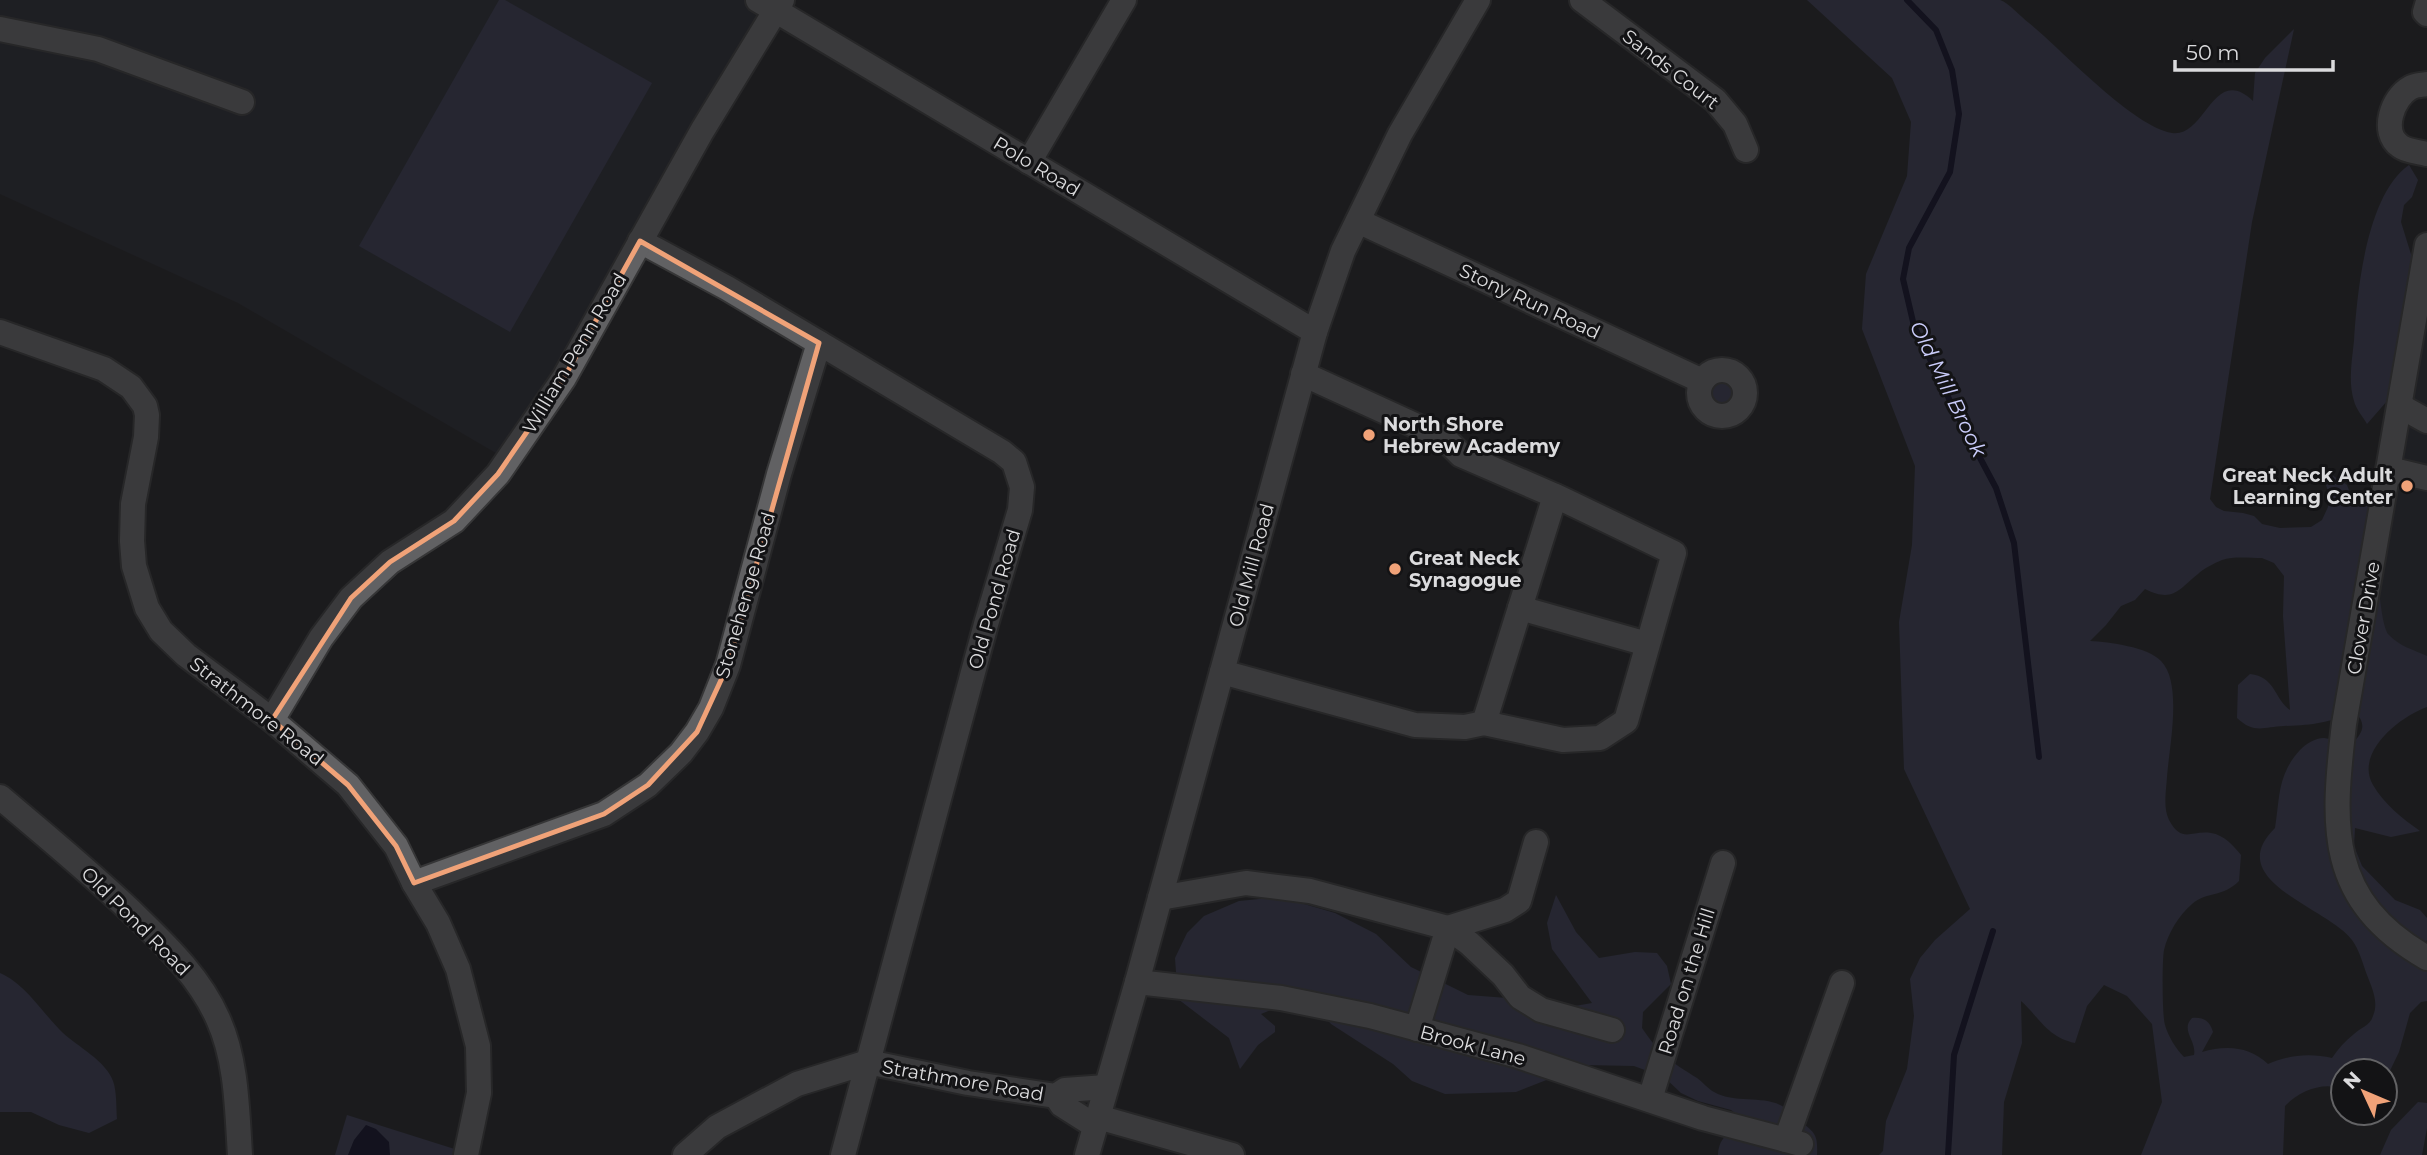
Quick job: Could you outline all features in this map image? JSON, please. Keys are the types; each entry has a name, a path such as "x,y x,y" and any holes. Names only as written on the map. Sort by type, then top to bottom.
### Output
{"street":[{"path":"1030,162 1124,0"},
{"name":"Sands Court","path":"1582,0 1716,100 1735,124 1745,150"},
{"name":"Old Mill Road","path":"1087,1155 1315,332 1343,251 1400,134 1471,2"},
{"name":"Polo Road","path":"772,4 1315,332"},
{"name":"William Penn Road","path":"272,720 321,638 351,598 390,562 454,521 498,474 564,377 772,4"},
{"path":"2427,5 2427,14"},
{"path":"0,29 98,49 242,102"},
{"path":"2427,85 2412,87 2398,98 2390,117 2392,135 2399,146 2427,155"},
{"name":"Stony Run Road","path":"1358,221 1702,381"},
{"name":"Old Pond Road","path":"640,242 727,288 1002,452 1014,462 1022,486 1020,510 843,1155"},
{"name":"Clover Drive","path":"2427,245 2425,270 2344,724 2339,771 2338,832 2341,857 2355,892 2368,911 2404,943 2427,958"},
{"name":"Strathmore Road","path":"0,331 104,369 131,387 145,406 146,437 133,504 132,541 134,566 147,608 162,631 186,655 272,720 348,785 396,846 438,923 458,969 478,1046 479,1094 466,1155"},
{"name":"Stonehenge Road","path":"414,883 604,814 648,785 681,753 697,732 711,708 728,665 779,474 819,343"},
{"path":"1222,672 1415,725 1456,727 1485,723 1563,740 1600,738 1626,721 1674,553 1461,455 1445,439 1303,374"},
{"path":"2400,406 2427,421"},
{"path":"2389,469 2427,478"},
{"path":"1485,723 1555,496"},
{"path":"1520,608 1647,644"},
{"name":"Old Pond Road","path":"0,797 108,889 169,948 203,989 220,1021 235,1079 240,1155"},
{"path":"1448,928 1505,910 1519,901 1536,842"},
{"name":"Road on the Hill","path":"1650,1099 1723,863"},
{"path":"1160,898 1246,883 1310,891 1448,928 1469,943 1503,975 1520,997 1530,1004 1541,1010 1612,1030"},
{"path":"1418,1029 1448,928"},
{"name":"Brook Lane","path":"1137,982 1281,998 1370,1016 1518,1056 1703,1118 1794,1142 1842,983"},
{"name":"Strathmore Road","path":"685,1155 718,1127 797,1084 868,1062 968,1083 1056,1096 1065,1090 1106,1087"},
{"name":"Strathmore Road","path":"1056,1096 1062,1105 1096,1121 1232,1155"}],"highlighted area":[{"path":"640,241 819,343 728,665 697,732 648,785 604,814 414,883 396,846 348,785 272,720 351,598 390,562 454,521 498,474 564,378"}],"shaded area":[{"path":"0,0 758,0 776,11 508,460 238,303 0,194"},
{"path":"499,0 505,0 652,83 510,332 359,246"},
{"path":"1807,0 2000,0 2118,103 2156,127 2172,133 2184,132 2219,96 2228,91 2239,92 2253,101 2255,73 2265,58 2294,29 2252,222 2210,499 2216,507 2224,511 2254,516 2262,524 2280,528 2311,527 2322,520 2328,507 2329,494 2325,482 2329,473 2347,485 2350,493 2363,492 2375,501 2380,593 2385,626 2389,635 2397,642 2427,656 2427,707 2405,718 2383,737 2370,760 2369,773 2373,785 2383,799 2420,831 2391,837 2355,828 2354,846 2362,866 2395,900 2420,910 2427,918 2427,940 2423,945 2427,966 2427,1001 2421,1002 2410,1013 2397,1057 2333,1057 2348,1039 2370,1022 2375,1011 2373,990 2359,952 2352,940 2339,928 2284,892 2269,878 2261,863 2262,847 2275,828 2283,778 2293,759 2300,750 2317,739 2352,744 2362,728 2355,712 2320,723 2264,728 2254,728 2237,718 2238,685 2250,674 2265,679 2290,710 2283,616 2284,576 2274,563 2262,558 2226,559 2203,570 2169,595 2145,589 2135,600 2121,606 2090,641 2138,649 2161,661 2168,671 2173,700 2165,799 2169,820 2178,832 2183,834 2211,833 2220,836 2241,855 2239,881 2227,890 2203,897 2192,904 2168,937 2163,964 2163,1011 2168,1034 2184,1057 2194,1055 2188,1027 2192,1018 2200,1018 2206,1020 2213,1032 2202,1052 2220,1048 2245,1050 2268,1064 2299,1056 2329,1058 2329,1086 2312,1089 2285,1106 2283,1155 2141,1155 2162,1102 2152,1024 2127,996 2104,985 2087,1006 2075,1043 2051,1032 2021,1001 2022,1043 2004,1102 2002,1155 1879,1155 1883,1151 1886,1121 1907,1069 1914,1016 1910,979 1920,958 1935,940 1970,909 1904,769 1899,622 1912,545 1915,466 1862,329 1866,274 1907,176 1911,122 1892,78"},
{"path":"2409,165 2418,180 2412,197 2404,205 2401,222 2414,264 2394,393 2367,424 2355,404 2351,379 2361,272 2373,221 2383,198 2394,179"},
{"name":"Great Neck Adult Learning Center","path":"2427,245 2427,697 2352,699"},
{"path":"1721,375 1734,380 1739,393 1734,406 1721,411 1708,406 1703,393 1708,380"},
{"path":"1556,895 1576,932 1599,958 1635,952 1657,953 1667,966 1671,984 1643,1012 1642,1028 1661,1052 1722,1096 1766,1101 1784,1107 1814,1134 1817,1155 1718,1155 1724,1138 1748,1123 1731,1110 1698,1101 1681,1093 1664,1077 1634,1066 1585,1065 1516,1092 1445,1094 1412,1081 1393,1064 1331,1024 1317,1008 1308,990 1261,1014 1275,1026 1275,1032 1258,1045 1240,1069 1229,1038 1178,999 1175,958 1187,933 1204,916 1239,901 1280,897 1335,913 1376,934 1411,967 1468,995 1520,999 1552,1010 1592,1003 1552,949 1547,923"},
{"path":"0,973 18,984 63,1033 104,1067 114,1085 117,1119 89,1133 59,1125 31,1112 0,1112"},
{"path":"2418,1102 2427,1103 2427,1128 2422,1155 2380,1155 2391,1130 2399,1127 2399,1122"},
{"path":"347,1115 464,1152 463,1155 335,1155"},
{"path":"366,1125 376,1129 389,1142 390,1155 348,1155 354,1140"}],"waterway":[{"name":"Old Mill Brook","path":"1907,0 1936,30 1952,70 1959,114 1950,172 1909,248 1903,279 1914,326 1996,488 2014,543 2039,757"},
{"name":"Old Mill Brook","path":"1948,1155 1954,1055 1993,931"}],"place":[{"name":"North Shore Hebrew Academy","path":"1369,435"},
{"name":"Great Neck Adult Learning Center","path":"2407,486"},
{"name":"Great Neck Synagogue","path":"1395,569"}]}
